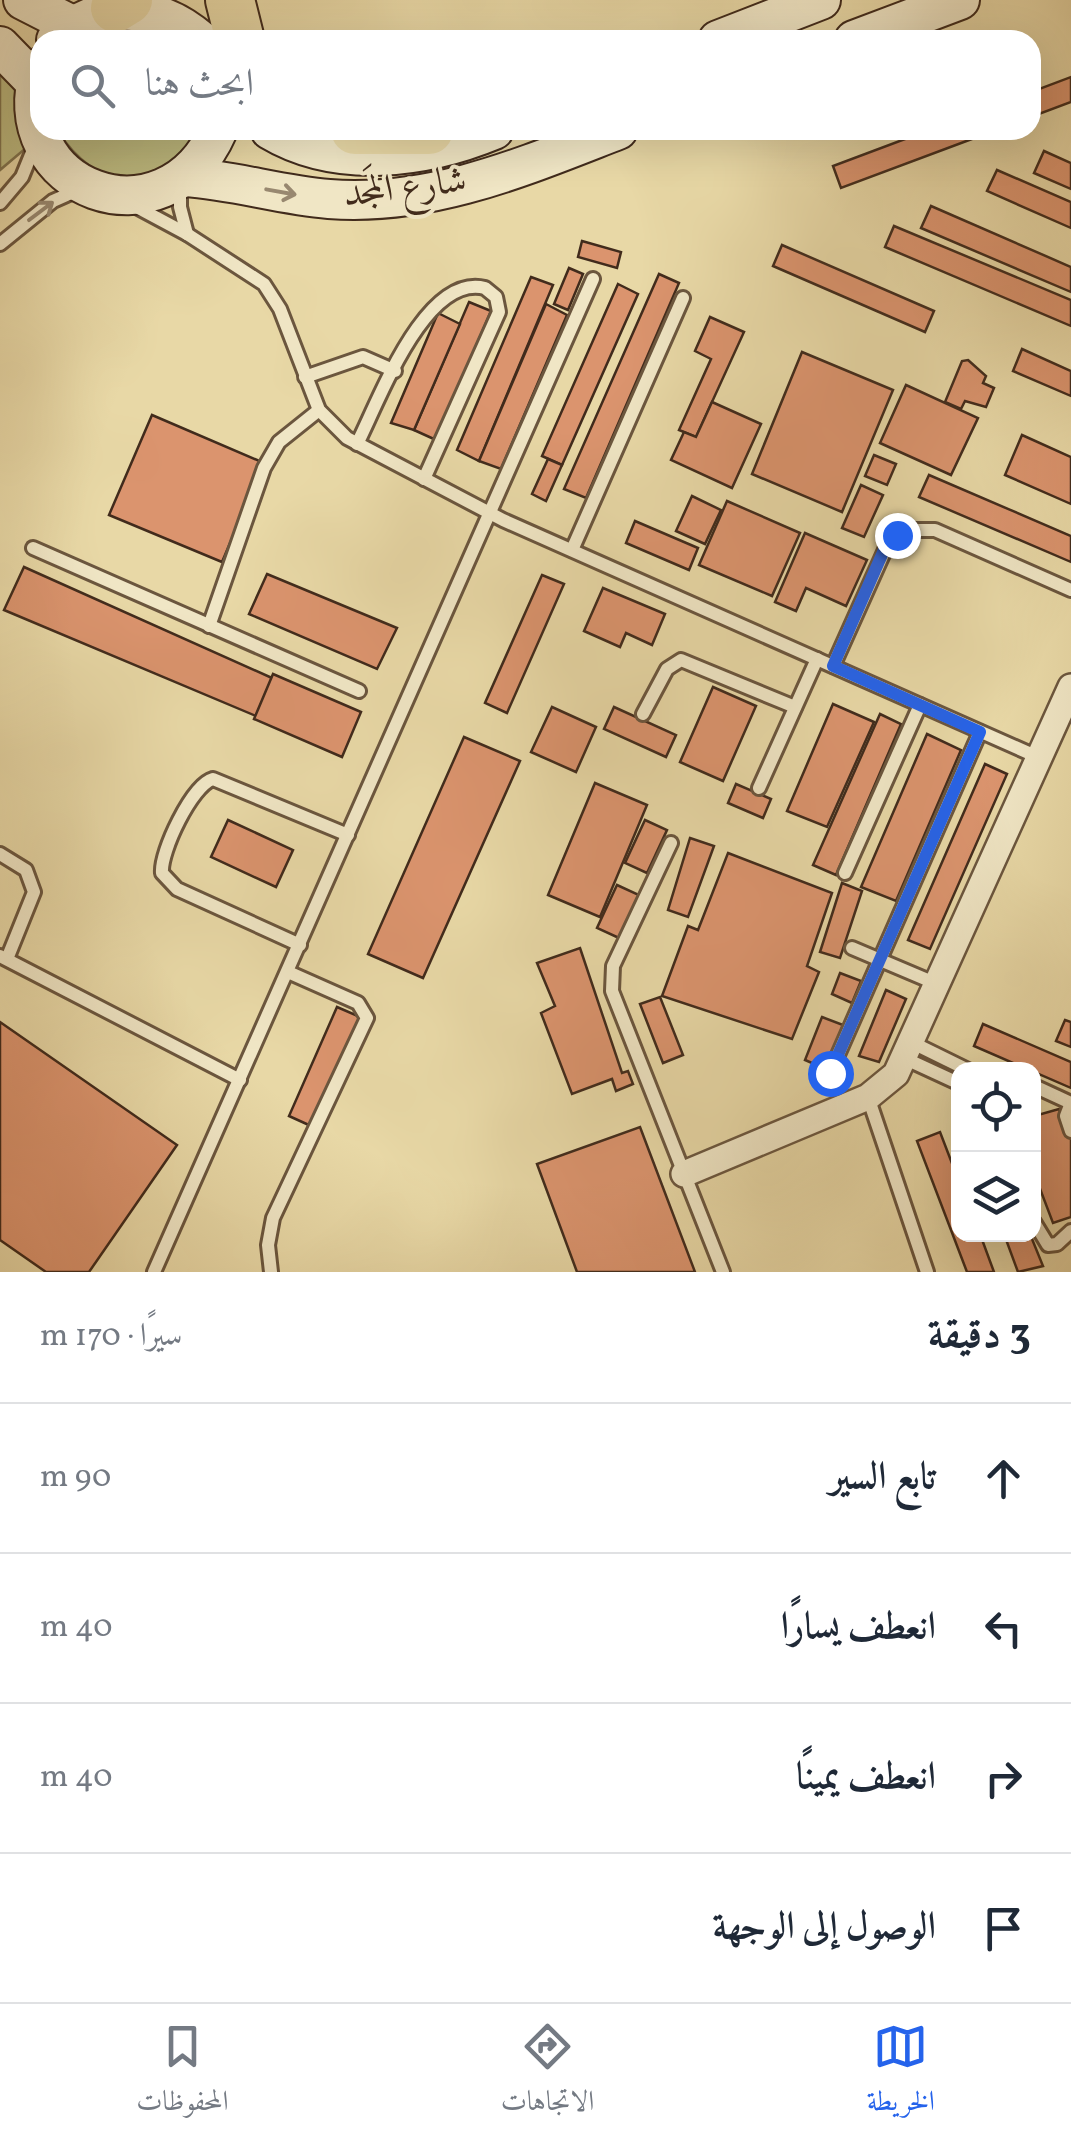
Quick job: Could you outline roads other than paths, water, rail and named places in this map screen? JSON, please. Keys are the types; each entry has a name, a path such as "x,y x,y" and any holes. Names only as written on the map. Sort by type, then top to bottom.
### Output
{"highway":[{"path":"203,0 204,30"},
{"path":"230,0 238,30"}],"street":[{"path":"23,0 60,30"},
{"path":"744,30 821,0"},
{"path":"880,30 960,0"},
{"path":"70,30 122,4 146,8 190,30"},
{"path":"0,46 30,68"},
{"path":"42,140 57,164 100,191 149,194 183,178 214,140"},
{"name":"شارع المَجد","path":"290,140 306,148 351,156 434,149 462,140"},
{"name":"شارع المَجد","path":"183,178 331,199 410,196 509,172 592,140"},
{"path":"684,1174 868,1097 888,1083 909,1051 1071,687"}],"lane":[{"path":"0,203 22,177 35,140"},
{"path":"183,178 180,207 187,234"},
{"path":"0,244 53,201 100,191 187,234 264,284 280,309 319,410 335,430 357,444 489,514 1040,758"},
{"path":"154,1272 593,280"},
{"path":"357,444 434,305 472,287 486,288 496,298 496,320 424,479"},
{"path":"572,550 682,298"},
{"path":"305,377 363,358 395,371"},
{"path":"209,626 264,468 278,442 319,410"},
{"path":"833,666 884,550 906,530 935,530 1071,590"},
{"path":"33,548 359,691"},
{"path":"758,788 817,659"},
{"path":"643,714 667,669 681,660 795,707"},
{"path":"845,873 920,705"},
{"path":"830,1073 980,732"},
{"path":"300,945 177,888 162,874 162,860 195,792 213,779 348,835"},
{"path":"672,842 611,979 615,1002 724,1272"},
{"path":"0,854 26,870 34,892 4,958 240,1080"},
{"path":"852,948 938,985"},
{"path":"271,1272 268,1245 273,1218 367,1018 358,1003 288,972"},
{"path":"909,1051 951,1065"},
{"path":"909,1051 951,1078"},
{"path":"1041,1089 1071,1103 1066,1116 1071,1131"},
{"path":"868,1097 927,1272"},
{"path":"1041,1234 1048,1245 1057,1244 1071,1231"}]}
